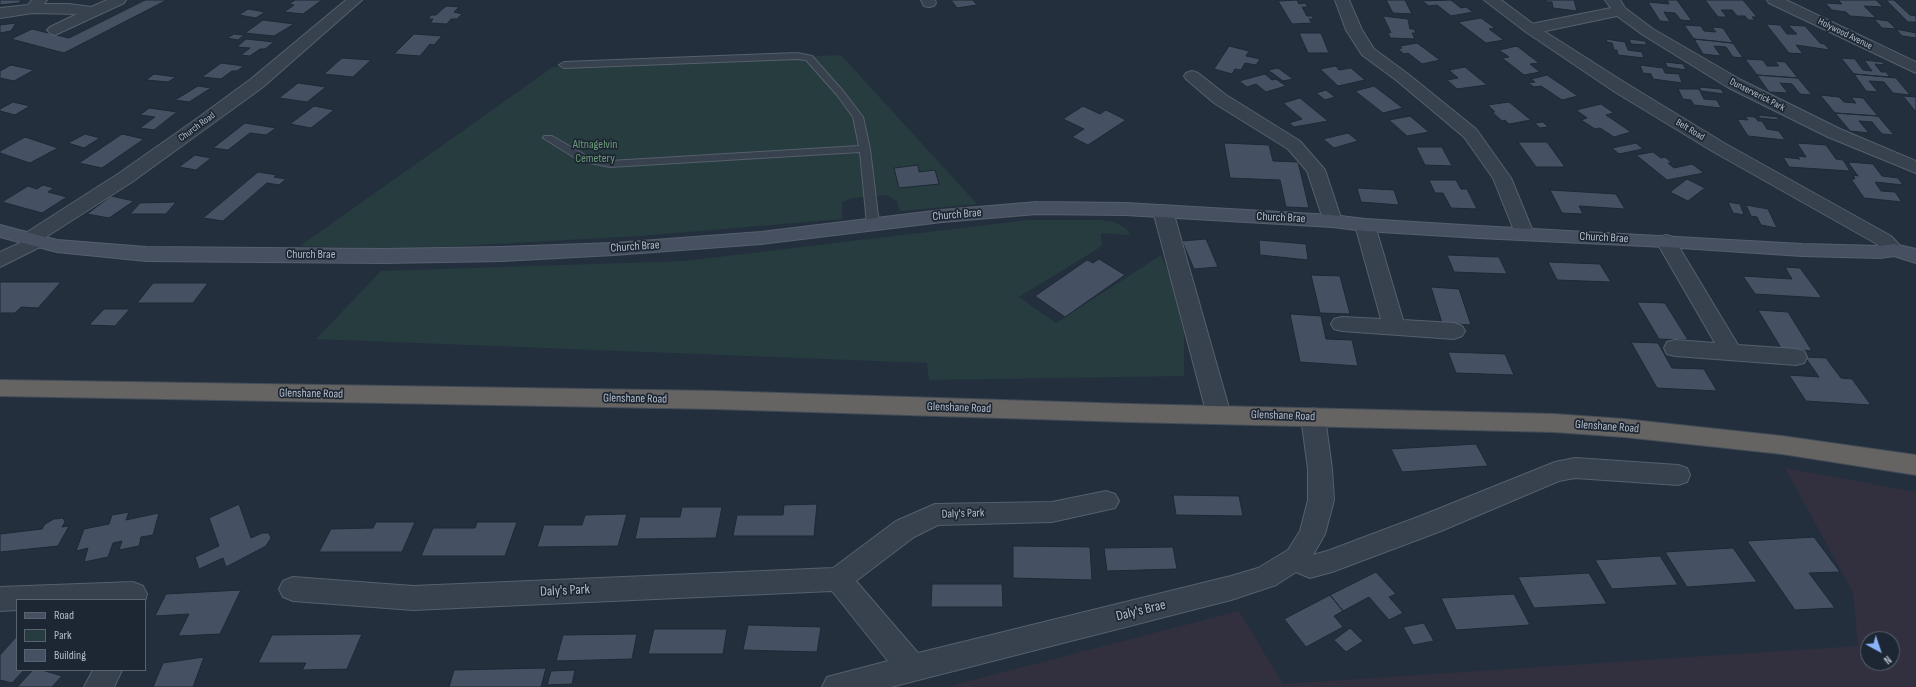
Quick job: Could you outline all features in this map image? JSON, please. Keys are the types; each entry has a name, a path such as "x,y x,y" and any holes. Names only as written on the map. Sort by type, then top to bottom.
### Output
{"highway":[{"name":"Glenshane Road","path":"0,388 716,400 1432,419 1624,428 1782,446 1916,464"}],"main road":[{"name":"Church Brae","path":"0,231 32,241 82,249 146,254 376,256 502,254 614,249 761,238 942,216 1037,208 1125,209 1332,221 1364,225 1666,241 1802,250 1880,252 1894,250 1916,256"}],"street":[{"path":"56,30 119,0"},
{"name":"Church Road","path":"0,260 32,241 119,182 257,83 355,0"},
{"path":"1342,0 1354,30 1368,52 1402,76 1470,133 1502,178 1524,234"},
{"name":"Belt Road","path":"1491,0 1621,88 1718,146 1884,240 1894,250"},
{"name":"Holywood Avenue","path":"1774,0 1916,68"},
{"path":"0,13 36,4 92,12"},
{"path":"1532,29 1616,6"},
{"name":"Dunserverick Park","path":"1616,6 1648,32 1735,84 1834,133 1916,168"},
{"path":"1192,76 1220,98 1294,145 1316,170 1332,221"},
{"path":"1163,211 1219,414"},
{"path":"1364,225 1394,327"},
{"path":"1666,241 1731,352"},
{"path":"1342,324 1454,331"},
{"path":"1675,348 1796,358"},
{"name":"Daly's Brae","path":"836,687 913,669 1231,588 1266,577 1297,558 1312,534 1321,500 1320,469 1313,417"},
{"path":"1297,558 1310,567 1332,561 1432,523 1555,472 1575,468 1678,474"},
{"name":"Daly's Park","path":"293,589 413,598 838,578 905,529 935,515 1052,512 1106,501"},
{"path":"838,578 913,669"},
{"path":"0,599 133,594 132,599"},
{"path":"99,687 107,671"}],"lane":[{"path":"564,65 797,56 809,58 840,93 858,117 865,149 873,224"},
{"path":"548,138 584,159 610,164 865,149"}],"shaded area":[{"path":"1785,468 1916,492 1916,687 946,687 1239,611 1283,684 1858,646 1853,592"}],"green space":[{"name":"Altnagelvin Cemetery","path":"841,55 977,204 900,211 897,201 885,195 853,198 842,202 842,219 641,236 402,249 300,246 553,67"},
{"path":"1028,220 1100,220 1115,222 1127,229 1130,235 1101,233 1102,246 1019,297 1056,323 1161,255 1171,280 1184,334 1184,376 929,380 927,363 316,339 381,271 685,261"}],"building":[{"path":"0,0 21,0 19,3 0,5"},
{"path":"145,0 167,0 64,53 11,39 32,29 69,38"},
{"path":"295,0 322,0 303,14 284,12 294,5 289,4"},
{"path":"951,0 973,0 977,5 957,8"},
{"path":"1297,0 1299,4 1305,3 1308,7 1302,7 1307,16 1312,16 1314,19 1309,19 1312,23 1292,24 1278,1"},
{"path":"1386,0 1405,0 1412,14 1393,13"},
{"path":"1451,0 1461,8 1466,7 1473,12 1451,16 1437,5 1429,6 1422,1"},
{"path":"1546,0 1574,0 1577,11 1553,8 1552,2 1546,2"},
{"path":"1667,0 1677,0 1692,21 1681,20 1675,13 1664,12 1670,22 1660,21 1648,2 1669,4"},
{"path":"1705,0 1743,0 1757,17 1752,17 1755,20 1748,20 1745,16 1737,16 1732,10 1721,10 1727,17 1718,17"},
{"path":"1838,0 1876,0 1883,7 1864,6 1876,18 1850,16 1846,12 1832,10 1825,3 1842,4"},
{"path":"1886,0 1894,0 1910,15 1916,16 1916,22 1908,22"},
{"path":"446,6 459,7 454,12 462,14 457,19 451,19 447,24 430,23 433,19 428,19 431,15 436,15"},
{"path":"248,9 265,12 256,18 239,15"},
{"path":"1383,16 1408,19 1410,29 1414,29 1416,33 1412,33 1415,39 1390,38 1388,32 1391,33"},
{"path":"1481,18 1495,28 1489,29 1504,40 1486,43 1458,22"},
{"path":"1874,19 1888,21 1896,29 1882,28"},
{"path":"263,20 294,24 274,36 245,33"},
{"path":"16,23 11,31 0,33 0,25"},
{"path":"1766,24 1780,25 1787,34 1797,34 1788,25 1805,26 1820,43 1824,44 1830,50 1796,45 1803,54 1789,53"},
{"path":"1684,25 1701,26 1704,31 1716,32 1712,27 1723,28 1733,43 1694,39"},
{"path":"1896,29 1916,33 1916,38 1902,36"},
{"path":"1299,33 1321,33 1329,53 1308,53"},
{"path":"234,34 244,35 238,40 227,38"},
{"path":"414,34 442,36 434,45 430,44 420,56 394,54"},
{"path":"246,39 274,42 265,49 260,49 250,56 241,55 250,48 237,47"},
{"path":"1606,39 1625,42 1628,50 1642,52 1644,58 1618,55 1617,50 1614,50 1612,43 1607,42"},
{"path":"1629,39 1645,41 1647,45 1631,44"},
{"path":"1694,39 1733,43 1743,58 1733,57 1726,47 1714,46 1721,56 1703,54"},
{"path":"1417,43 1440,60 1422,64 1408,53 1404,54 1398,49 1402,48 1400,46"},
{"path":"1229,46 1249,51 1246,56 1260,59 1256,65 1245,63 1241,70 1235,69 1232,74 1214,69"},
{"path":"1517,46 1539,63 1530,64 1540,72 1524,75 1502,58 1509,57 1499,50"},
{"path":"342,58 371,60 353,77 324,74"},
{"path":"1841,58 1855,59 1863,70 1872,71 1864,60 1882,62 1885,65 1875,64 1881,72 1886,72 1890,77 1854,74"},
{"path":"1745,59 1763,60 1767,66 1779,66 1775,61 1785,62 1798,78 1757,75"},
{"path":"1665,62 1683,64 1686,70 1667,67"},
{"path":"221,63 244,66 237,71 232,71 221,79 202,77"},
{"path":"11,65 34,70 14,81 0,78 0,71"},
{"path":"1640,65 1663,68 1665,73 1679,74 1682,83 1653,79 1651,74 1643,73"},
{"path":"1336,66 1339,70 1351,68 1365,80 1338,86 1320,69"},
{"path":"1465,67 1487,85 1457,89 1447,80 1458,78 1449,70"},
{"path":"1278,68 1293,79 1283,81 1268,70"},
{"path":"154,74 176,77 168,82 146,80"},
{"path":"1265,74 1272,80 1276,79 1286,86 1266,92 1256,84 1247,87 1239,81"},
{"path":"1854,74 1896,78 1910,95 1893,93 1884,82 1869,81 1878,92 1866,91"},
{"path":"1547,75 1578,96 1562,100 1541,86 1534,87 1528,83 1535,82 1531,79"},
{"path":"1757,75 1798,78 1812,95 1800,94 1792,84 1780,83 1788,93 1769,92"},
{"path":"298,83 326,87 307,102 279,98"},
{"path":"198,86 211,88 189,102 175,100"},
{"path":"1374,86 1403,108 1383,113 1355,91"},
{"path":"1699,87 1721,89 1724,94 1701,91"},
{"path":"1678,89 1699,89 1704,99 1717,100 1721,108 1694,105 1691,100 1683,99"},
{"path":"1326,90 1335,97 1325,100 1316,93"},
{"path":"1820,95 1839,97 1844,102 1856,103 1851,97 1863,98 1878,116 1835,113"},
{"path":"1903,96 1916,97 1916,112"},
{"path":"1300,98 1328,121 1294,127 1289,123 1302,119 1283,103"},
{"path":"13,102 30,106 15,115 0,111 0,109"},
{"path":"1509,102 1531,120 1509,124 1505,120 1502,121 1492,112 1495,112 1488,105"},
{"path":"1601,104 1614,113 1606,115 1631,132 1614,137 1600,128 1595,129 1581,120 1587,118 1576,110"},
{"path":"314,106 334,110 311,128 290,124"},
{"path":"1083,106 1100,114 1106,110 1126,120 1088,145 1072,137 1084,129 1063,119"},
{"path":"149,108 177,112 154,130 140,128 155,117 140,115"},
{"path":"1835,113 1878,116 1894,135 1882,134 1872,122 1859,121 1869,133 1850,131"},
{"path":"1758,115 1777,117 1779,120 1760,118"},
{"path":"1410,116 1429,132 1407,136 1389,120"},
{"path":"1745,116 1755,117 1758,121 1762,121 1767,129 1779,131 1785,140 1748,136 1737,119 1748,120"},
{"path":"1543,122 1548,127 1540,128 1535,123"},
{"path":"245,123 276,128 266,135 250,133 228,150 213,148"},
{"path":"1348,133 1358,141 1334,148 1323,139"},
{"path":"85,134 100,138 84,148 68,143"},
{"path":"122,134 144,139 102,168 79,163"},
{"path":"25,137 58,148 30,163 0,153 0,151"},
{"path":"1518,142 1547,142 1565,167 1536,167"},
{"path":"1224,143 1269,145 1273,161 1298,162 1309,208 1286,207 1280,180 1230,178"},
{"path":"1636,143 1643,149 1619,154 1612,148"},
{"path":"1797,143 1826,145 1836,159 1843,160 1850,171 1789,167 1783,157 1800,159 1797,156 1806,157"},
{"path":"1416,147 1442,147 1452,166 1425,165"},
{"path":"1653,152 1661,158 1665,157 1672,163 1668,163 1674,168 1692,164 1704,173 1667,180 1636,155"},
{"path":"195,155 211,158 196,170 179,167"},
{"path":"1848,162 1873,164 1882,176 1898,178 1903,185 1875,182 1881,191 1895,192 1902,202 1864,198 1851,179 1855,179 1853,175 1858,176"},
{"path":"918,165 919,172 935,170 939,184 899,188 894,168"},
{"path":"258,172 277,175 274,177 286,179 279,185 267,183 223,221 203,218"},
{"path":"1687,179 1705,188 1688,201 1670,192"},
{"path":"1429,180 1456,180 1461,189 1467,189 1477,209 1451,208 1443,193 1435,193"},
{"path":"43,185 54,188 48,192 67,197 42,213 2,202 28,186 37,189"},
{"path":"1357,188 1394,190 1399,205 1361,202"},
{"path":"1550,190 1616,194 1625,209 1579,206 1583,214 1562,213"},
{"path":"111,196 134,201 109,218 87,214"},
{"path":"176,202 166,214 130,214 140,203"},
{"path":"1728,202 1740,204 1744,215 1733,213"},
{"path":"1746,205 1768,209 1777,228 1761,225 1757,217 1751,216"},
{"path":"1206,239 1218,267 1194,269 1182,241"},
{"path":"1259,240 1306,244 1308,260 1260,255"},
{"path":"1447,255 1499,257 1507,274 1454,272"},
{"path":"1099,259 1125,275 1065,317 1035,296 1087,260 1093,263"},
{"path":"1548,262 1600,264 1611,282 1557,280"},
{"path":"1785,267 1800,268 1822,298 1755,294 1743,276 1792,279"},
{"path":"1311,275 1340,276 1350,314 1320,313"},
{"path":"0,282 61,282 38,308 21,307 15,313 0,313"},
{"path":"153,283 208,283 193,303 137,303"},
{"path":"1431,287 1459,289 1471,325 1442,323"},
{"path":"1637,302 1665,303 1688,340 1659,339"},
{"path":"104,309 130,309 115,326 89,325"},
{"path":"1758,310 1788,312 1812,351 1781,348"},
{"path":"1290,314 1321,316 1326,339 1352,340 1358,366 1300,362"},
{"path":"1631,342 1658,343 1672,368 1704,369 1717,391 1657,388"},
{"path":"1448,352 1505,354 1514,375 1456,373"},
{"path":"1805,357 1826,358 1841,378 1852,379 1871,405 1806,401 1789,375 1819,377"},
{"path":"1476,444 1488,466 1402,472 1391,449"},
{"path":"1173,495 1239,496 1243,516 1176,515"},
{"path":"239,504 251,538 262,533 269,533 271,538 266,546 226,567 223,558 199,569 195,557 219,546 209,518"},
{"path":"817,504 814,536 733,536 737,515 783,515 784,505"},
{"path":"682,507 722,507 716,538 635,539 640,517 680,517"},
{"path":"129,512 126,520 159,513 153,535 141,537 139,546 119,550 122,541 113,543 108,557 84,562 88,548 76,551 84,529 109,524 112,515"},
{"path":"627,514 618,546 537,547 544,525 582,525 585,515"},
{"path":"63,518 65,522 62,527 69,526 58,546 0,552 0,534 42,529 45,524 54,519"},
{"path":"376,522 415,522 402,552 319,552 331,529 373,528"},
{"path":"477,522 517,522 505,556 421,556 433,528 475,528"},
{"path":"1814,537 1840,572 1809,573 1835,608 1795,610 1747,541"},
{"path":"1013,546 1090,547 1092,580 1013,578"},
{"path":"1173,547 1177,569 1107,571 1104,548"},
{"path":"1733,548 1757,582 1687,587 1665,552"},
{"path":"1660,556 1678,585 1612,589 1595,560"},
{"path":"1376,572 1396,594 1389,597 1403,613 1389,620 1369,597 1343,611 1330,595"},
{"path":"1589,573 1607,604 1534,608 1518,577"},
{"path":"932,584 1002,584 1003,607 931,607"},
{"path":"241,590 220,634 178,636 189,614 155,616 166,594"},
{"path":"1514,594 1530,625 1456,630 1441,598"},
{"path":"1330,595 1343,611 1334,616 1343,627 1306,647 1284,619"},
{"path":"1424,623 1434,641 1413,645 1403,627"},
{"path":"748,625 821,627 817,652 743,650"},
{"path":"1350,628 1363,641 1346,652 1334,640"},
{"path":"654,629 727,629 723,654 648,654"},
{"path":"362,634 347,669 302,670 306,663 258,663 272,635"},
{"path":"637,634 632,659 556,661 563,635"},
{"path":"16,637 16,671 23,671 12,683 0,680 0,655"},
{"path":"204,657 193,687 153,687 163,663"},
{"path":"546,668 541,687 449,687 454,670"},
{"path":"575,670 572,684 547,685 551,671"},
{"path":"32,671 45,671 62,676 52,687 17,687"}]}
